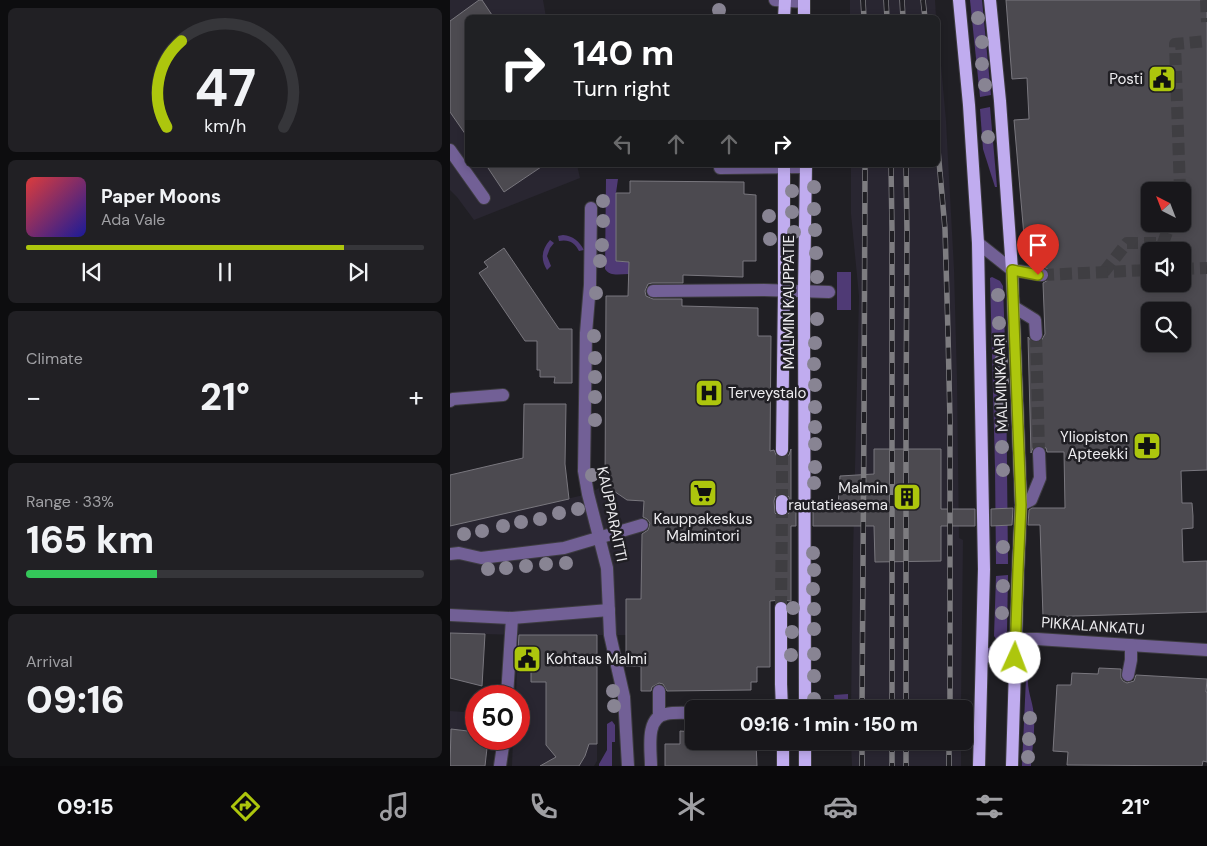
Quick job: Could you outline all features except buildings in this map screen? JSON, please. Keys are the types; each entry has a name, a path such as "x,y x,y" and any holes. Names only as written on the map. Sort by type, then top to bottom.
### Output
{"main road":[{"path":"784,15 785,0"},
{"name":"MALMINKAARI","path":"959,0 969,105 978,243 984,569 979,766"},
{"name":"MALMINKAARI","path":"990,0 1000,101 1012,270 1021,505 1012,766"},
{"path":"804,1 804,15"},
{"name":"MALMIN KAUPPATIE","path":"782,450 784,167"},
{"name":"MALMIN KAUPPATIE","path":"805,700 804,292 806,167"},
{"path":"781,608 782,700"},
{"path":"783,750 783,766"},
{"path":"805,750 805,766"}],"street":[{"path":"775,0 804,1"},
{"path":"450,150 484,198"},
{"path":"720,168 752,167"},
{"name":"KAUPPARAITTI","path":"590,208 590,285 586,333 584,471 607,568 610,635 624,697 628,766"},
{"path":"978,243 1012,270 1042,275"},
{"path":"653,291 829,292"},
{"path":"1014,307 1036,320 1036,334"},
{"path":"450,401 453,399 503,395"},
{"path":"1021,505 1031,500 1040,478 1039,453"},
{"path":"450,554 459,553 481,558 564,548 642,525"},
{"path":"450,615 512,618 609,610"},
{"path":"508,685 512,618"},
{"name":"PIKKALANKATU","path":"982,659 1016,640 1037,638 1207,650"},
{"path":"1128,675 1131,646"},
{"path":"659,690 659,715"},
{"path":"651,766 651,730 654,721 659,715 685,713"},
{"path":"500,766 502,750"}],"shaded area":[{"path":"450,0 543,0 546,15 465,15 465,167 577,167 580,178 474,220 450,190"},
{"path":"850,0 935,0 936,15 850,15"},
{"path":"970,0 982,0 991,95 980,97"},
{"path":"940,54 946,121 954,269 959,538 963,540 961,700 851,700 859,296 851,214 851,167 940,167"},
{"path":"990,107 997,187 995,187 983,149 980,109"},
{"path":"606,179 618,179 616,193 616,261 629,262 629,274 612,274 605,269"},
{"path":"563,235 575,240 584,250 579,251 569,241 559,241 558,236"},
{"path":"550,240 554,243 547,256 551,266 547,270 543,262 543,254"},
{"path":"837,272 851,272 851,310 837,310"},
{"path":"992,277 1000,281 1003,286 1008,564 996,564 990,278"},
{"path":"605,485 627,500 644,501 641,599 626,599 626,635 597,635 597,761 594,766 512,766 513,750 530,750 530,685 516,685 518,635 450,633 450,526 588,494"},
{"path":"1008,575 1007,631 1006,634 996,639 994,636 996,576"},
{"path":"1026,678 1028,678 1034,718 1031,766 1022,766"},
{"path":"848,694 848,700 834,700 834,695"},
{"path":"450,711 465,712 465,750 487,750 485,766 450,766"},
{"path":"612,721 615,725 615,742 612,742 612,766 599,766 607,750 607,724"},
{"path":"851,750 961,750 961,766 852,766"}],"tunnel":[{"path":"1206,0 1207,22"},
{"path":"1180,182 1175,44 1207,41"},
{"path":"1104,272 1127,243 1163,243 1167,232"},
{"path":"1191,269 1207,268"},
{"path":"1042,275 1141,270"},
{"path":"1036,335 1039,453"},
{"path":"782,450 782,501"},
{"path":"781,608 782,509"}],"railway":[{"path":"863,0 864,15"},
{"path":"886,0 887,15"},
{"path":"902,0 903,15"},
{"path":"923,0 925,15"},
{"path":"862,700 865,167"},
{"path":"891,167 892,700"},
{"path":"906,167 906,700"},
{"path":"940,167 945,229 950,421 950,700"},
{"path":"862,750 862,766"},
{"path":"892,750 892,766"},
{"path":"906,750 906,766"},
{"path":"949,750 949,766"}],"place":[{"name":"Posti","path":"1162,79"},
{"name":"Terveystalo","path":"709,393"},
{"name":"Yliopiston Apteekki","path":"1147,446"},
{"name":"Kauppakeskus Malmintori","path":"703,493"},
{"name":"Malmin rautatieasema","path":"907,497"},
{"name":"Kohtaus Malmi","path":"527,659"}],"route":[{"path":"1015,658 1021,505 1012,270 1038,275"}]}
